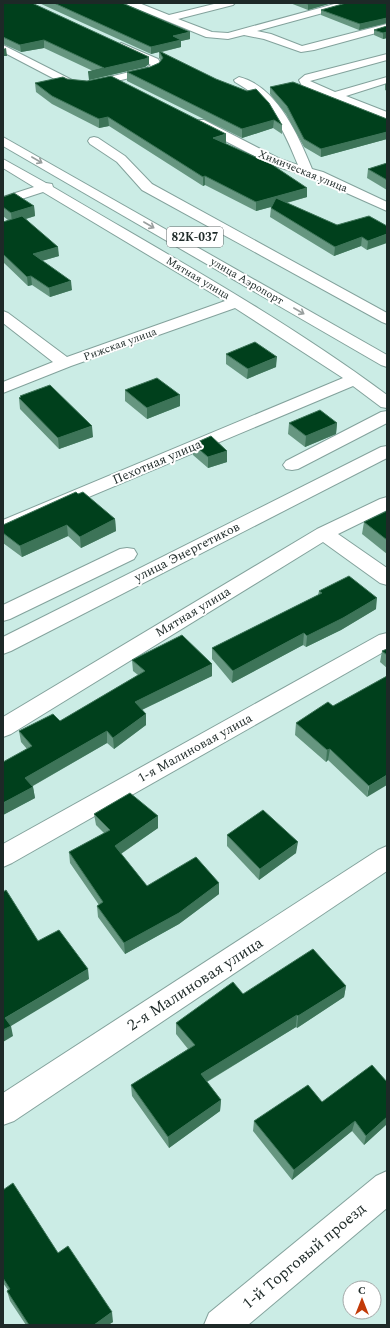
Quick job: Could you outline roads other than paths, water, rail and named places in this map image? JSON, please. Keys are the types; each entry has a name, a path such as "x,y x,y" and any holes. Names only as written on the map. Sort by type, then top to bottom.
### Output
{"street":[{"path":"133,3 210,35 218,36 242,32 349,3"},
{"path":"169,18 230,3"},
{"path":"242,32 267,36 301,49 310,48 387,26"},
{"path":"3,48 72,84 81,86 92,85 150,70 157,66 154,61 112,42"},
{"path":"387,57 304,80 306,84 333,96 387,116"},
{"path":"113,79 128,86"},
{"path":"239,80 259,92 281,118 294,139 306,170"},
{"path":"333,96 387,80"},
{"name":"Химическая улица","path":"191,119 276,162 306,170 387,207"},
{"name":"улица Аэропорт","path":"3,128 387,347"},
{"name":"улица Аэропорт","path":"3,141 387,362"},
{"path":"94,141 121,159 147,187 387,319"},
{"name":"Мятная улица","path":"3,163 237,302 355,379 387,403"},
{"path":"3,201 47,188"},
{"name":"Рижская улица","path":"3,388 65,363 237,302"},
{"path":"3,316 65,363"},
{"name":"Пехотная улица","path":"3,527 355,379"},
{"path":"292,465 387,416"},
{"name":"улица Энергетиков","path":"3,646 379,455"},
{"name":"Мятная улица","path":"3,728 324,533 387,502"},
{"path":"324,533 387,578"},
{"path":"3,614 127,554"},
{"name":"1-я Малиновая улица","path":"3,856 387,640"},
{"name":"2-я Малиновая улица","path":"3,1110 387,857"},
{"name":"1-й Торговый проезд","path":"221,1325 387,1187"}]}
